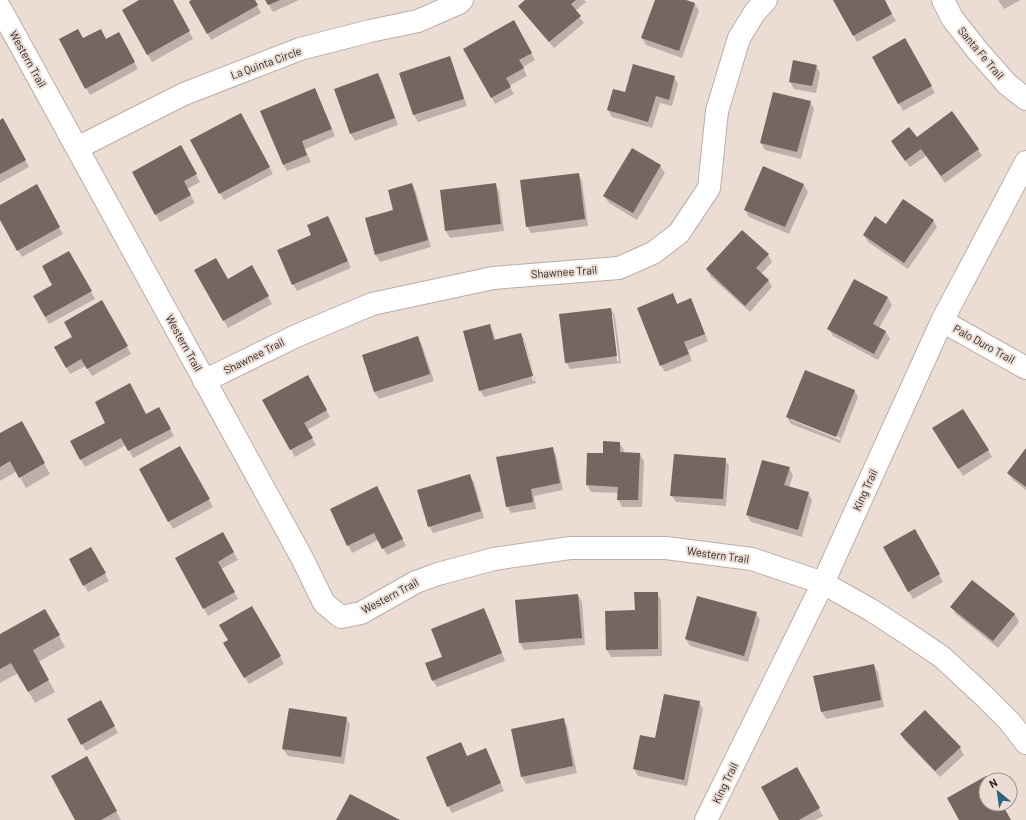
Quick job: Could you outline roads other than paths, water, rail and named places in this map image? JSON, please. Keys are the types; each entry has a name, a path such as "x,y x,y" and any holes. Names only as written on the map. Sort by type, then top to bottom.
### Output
{"street":[{"name":"La Quinta Circle","path":"78,148 184,94 300,49 370,31 418,21 459,3 462,0"},
{"name":"Shawnee Trail","path":"204,381 296,336 372,304 493,278 618,268 654,253 679,233 709,188 716,111 739,38 755,12 766,0"},
{"name":"Santa Fe Trail","path":"943,0 952,18 976,50 1007,84 1026,99"},
{"name":"Western Trail","path":"0,8 302,558 324,603 341,617 361,613 416,582 438,574 494,559 570,548 666,548 752,559 823,584 871,610 905,632 942,657 1010,722 1026,743"},
{"name":"King Trail","path":"706,820 823,584 942,321 1026,162"},
{"name":"Palo Duro Trail","path":"942,321 1026,368"}]}
